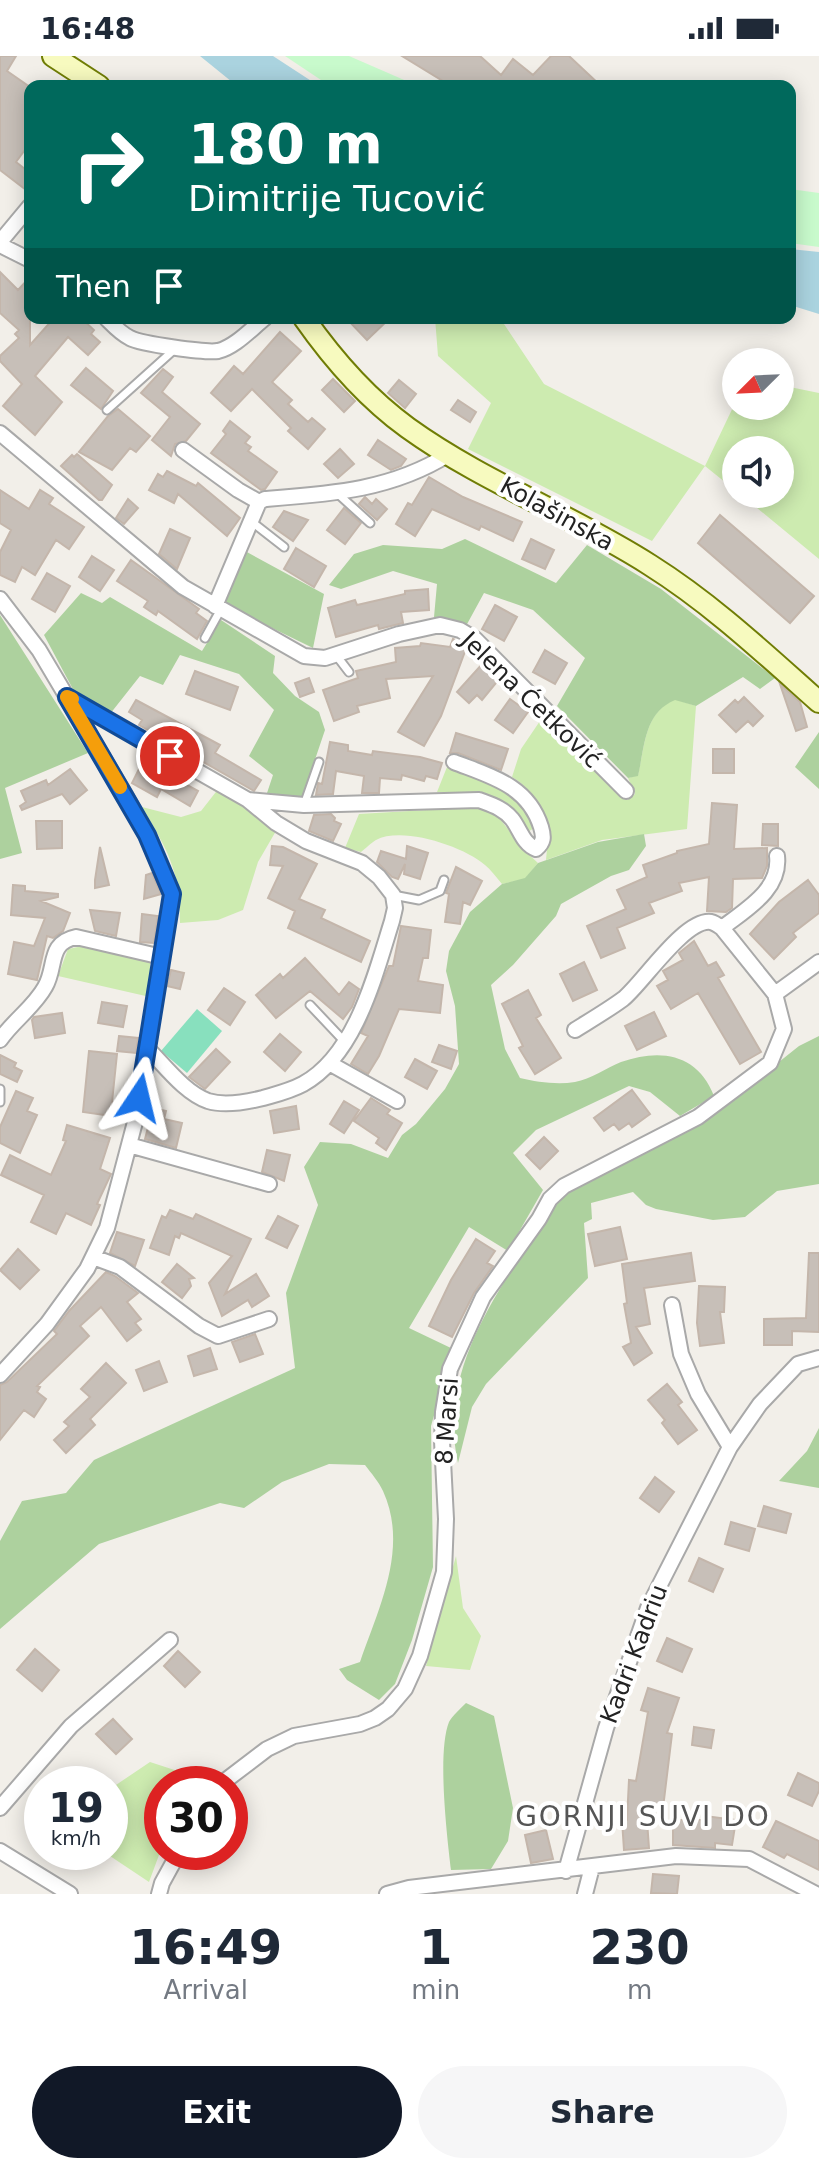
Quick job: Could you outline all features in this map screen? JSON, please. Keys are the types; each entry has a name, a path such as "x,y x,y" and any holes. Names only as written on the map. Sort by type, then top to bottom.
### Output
{"main road":[{"path":"53,56 90,80"},
{"name":"Kolašinska","path":"309,324 335,358 379,404 407,427 449,454 649,563 709,605 819,702"}],"street":[{"path":"24,213 0,243 24,257"},
{"path":"112,324 133,340 218,351 257,324"},
{"name":"Jelena Ćetković","path":"0,433 183,587 304,656 325,658 420,628 440,625 460,630 475,639 626,791"},
{"path":"183,450 259,502"},
{"path":"218,607 259,502 380,486 408,476 449,454"},
{"path":"0,599 32,641 67,697 147,835 172,894 148,1049 129,1145 107,1228 93,1257 47,1324 0,1375"},
{"path":"67,697 248,800 276,823 306,841 362,863 379,877 393,895 395,908 392,921 367,1000 329,1063 305,1083 289,1091 254,1100 209,1101 193,1093 148,1049"},
{"path":"248,800 304,805 479,800 498,807 512,819 529,846 536,849 540,846 543,834 539,819 522,792 454,762"},
{"path":"575,1030 625,998 691,929 711,922 722,928 762,896 772,884 778,867 777,856"},
{"name":"8 Marsi","path":"245,1766 267,1749 294,1736 375,1718 388,1709 405,1689 420,1656 444,1572 446,1519 442,1441 450,1369 483,1297 550,1199 564,1186 698,1117 770,1063 784,1029 775,994 722,928"},
{"path":"0,1040 46,986 56,950 65,939 76,937 162,957"},
{"path":"775,994 819,962"},
{"path":"329,1063 397,1101"},
{"path":"129,1145 269,1184"},
{"path":"93,1257 120,1267 199,1326 218,1336 269,1319"},
{"path":"672,1305 681,1354 698,1394 730,1447"},
{"name":"Kadri Kadriu","path":"566,1871 606,1728 648,1608 730,1447 760,1404 798,1364 819,1358"},
{"path":"0,1808 71,1726 170,1640"},
{"path":"0,1851 70,1894"},
{"path":"387,1894 409,1888 676,1856 749,1859 816,1894"},
{"path":"585,1894 592,1867"},
{"path":"159,1894 169,1870"}],"lane":[{"path":"107,410 177,347"},
{"path":"337,493 370,523"},
{"path":"250,520 284,547"},
{"path":"205,638 218,607"},
{"path":"336,655 349,672"},
{"path":"304,805 319,762"},
{"path":"393,895 419,900 440,891 444,880"},
{"path":"310,1005 344,1041"},
{"path":"0,1089 0,1102"}],"green space":[{"path":"285,56 349,56 404,80 321,80"},
{"path":"796,190 819,193 819,247 796,244"},
{"path":"435,324 504,324 544,384 705,466 652,541 468,449 491,403 438,356"},
{"path":"794,388 819,393 819,559 757,508 794,508 794,436 722,436 722,480 705,466 727,420 794,420"},
{"path":"465,539 556,583 587,545 661,589 775,678 760,689 743,677 696,706 675,700 665,706 657,713 648,732 638,776 628,778 557,706 585,658 533,610 484,593 466,626 434,617 437,584 393,571 341,589 329,585 354,554 383,545 442,549"},
{"path":"245,551 324,594 313,648 223,604"},
{"path":"81,593 102,603 110,597 202,651 221,620 275,656 273,673 295,696 319,712 325,730 302,798 267,793 273,775 249,756 274,710 239,674 180,655 163,685 140,676 110,714 75,693 44,635"},
{"path":"0,615 88,753 5,788 22,853 0,859"},
{"path":"675,699 696,706 687,829 602,840 546,860 547,835 542,813 531,793 512,777 521,749 542,718 627,800 635,794 628,778 638,775 652,722 665,705"},
{"path":"819,732 819,789 795,767"},
{"path":"447,767 512,793 535,823 533,829 529,831 507,809 489,798 468,793 437,792"},
{"path":"219,788 276,831 258,862 243,910 218,920 180,923 178,889 171,862 142,807 181,817 201,811"},
{"path":"478,807 496,814 538,863 525,879 502,884 475,858 448,845 416,837 387,836 361,852 345,848 359,814"},
{"path":"644,834 646,846 629,870 611,876 561,904 556,916 491,985 505,1049 520,1078 554,1083 581,1081 636,1058 676,1058 698,1071 714,1096 680,1116 650,1092 629,1086 536,1130 513,1153 543,1190 508,1251 469,1227 409,1328 453,1349 431,1426 433,1567 412,1640 395,1684 379,1700 347,1680 339,1669 360,1662 382,1599 392,1556 390,1512 381,1488 365,1465 329,1464 282,1482 244,1508 220,1503 99,1544 0,1629 0,1541 22,1501 66,1493 94,1460 295,1368 286,1293 318,1205 304,1167 320,1142 351,1144 388,1158 402,1135 416,1124 445,1089 459,1064 455,1006 446,971 449,951 470,912 502,884 525,878 538,863 598,842"},
{"path":"83,946 150,960 150,997 58,976 68,949"},
{"path":"197,1009 222,1031 187,1073 161,1051"},
{"path":"819,1036 819,1184 777,1191 745,1217 713,1220 656,1209 646,1205 633,1192 591,1203 592,1219 584,1223 588,1278 486,1384 472,1407 458,1463 454,1427 457,1392 466,1358 497,1294 555,1203 568,1188 671,1139 719,1110 799,1046"},
{"path":"819,1428 819,1488 779,1481 807,1451"},
{"path":"456,1556 463,1608 481,1636 470,1670 426,1666"},
{"path":"466,1703 494,1716 513,1808 508,1841 491,1869 451,1870 444,1794 445,1736 449,1722"},
{"path":"144,1766 144,1870 153,1870 149,1882 128,1868 128,1777"}],"water":[{"path":"200,56 273,56 310,80 230,80"},
{"path":"796,250 819,252 819,314 796,307"}],"building":[{"path":"0,56 16,56 7,71 24,83 24,151 16,162 24,168 24,188 0,170"},
{"path":"402,56 480,56 501,75 513,59 533,75 551,56 569,56 595,80 441,80"},
{"path":"0,272 18,290 24,284 24,324 30,324 30,345 49,324 88,324 94,330 91,334 100,342 88,355 68,337 35,376 62,402 35,435 3,406 22,384 0,361 0,356 19,338 15,334 19,330 0,313"},
{"path":"352,324 384,324 367,340"},
{"path":"280,332 301,351 272,382 292,400 288,404 308,422 312,418 325,429 308,449 252,389 231,411 211,393 234,366 243,374"},
{"path":"86,368 113,391 101,409 71,385"},
{"path":"163,369 173,377 162,392 200,424 186,441 175,444 171,456 152,440 170,417 141,393"},
{"path":"333,379 355,401 344,412 322,390"},
{"path":"399,380 416,394 405,408 388,393"},
{"path":"458,400 476,412 470,422 451,410"},
{"path":"118,409 150,436 136,452 130,448 112,470 79,452 108,416"},
{"path":"230,421 250,437 245,443 251,447 248,451 277,472 265,489 261,490 211,453 226,434 223,431"},
{"path":"378,440 406,459 401,466 391,470 368,455"},
{"path":"340,449 354,464 338,478 324,464"},
{"path":"77,454 112,485 102,500 61,466"},
{"path":"167,471 196,486 198,483 240,518 227,536 178,494 174,503 149,490 158,474 163,477"},
{"path":"429,477 463,497 522,522 513,541 432,509 415,536 396,524"},
{"path":"0,490 29,509 40,490 53,498 49,504 84,527 69,549 56,540 35,575 22,567 15,582 0,575 0,552 11,530 0,523"},
{"path":"365,497 372,504 376,499 387,509 377,520 359,504"},
{"path":"128,499 138,508 124,524 116,518"},
{"path":"344,508 361,523 345,544 327,530"},
{"path":"284,511 308,520 293,541 273,527"},
{"path":"720,515 814,596 790,623 698,543"},
{"path":"170,529 190,538 177,569 159,554"},
{"path":"531,539 554,550 545,569 522,559"},
{"path":"296,548 326,566 314,587 284,569"},
{"path":"92,556 114,570 100,591 79,577"},
{"path":"131,560 199,609 196,613 207,621 197,639 158,611 156,615 144,607 148,601 117,581"},
{"path":"47,573 70,586 55,612 32,599"},
{"path":"428,589 429,610 401,612 403,623 379,629 378,625 336,637 328,608 355,600 357,605 405,594 405,591"},
{"path":"495,605 517,617 504,641 482,629"},
{"path":"453,639 467,646 441,716 424,746 398,732 433,676 386,679 390,698 357,706 359,712 334,721 323,690 358,678 356,671 396,662 395,648 420,646 421,643 450,647"},
{"path":"545,650 567,663 555,684 533,672"},
{"path":"484,662 500,678 482,700 477,695 469,703 457,692"},
{"path":"195,671 238,687 230,710 186,694"},
{"path":"309,678 314,692 300,697 295,683"},
{"path":"780,684 800,702 807,727 796,731"},
{"path":"744,697 763,716 753,726 748,721 736,732 719,715 735,700 738,703"},
{"path":"510,699 528,712 513,733 495,720"},
{"path":"136,700 220,745 215,753 261,780 254,791 139,725 142,720 129,712"},
{"path":"456,733 508,749 501,770 458,753 450,753"},
{"path":"330,742 348,745 348,751 420,757 442,763 437,779 426,776 424,781 402,775 401,780 380,778 379,793 362,793 364,776 336,771 333,794 316,795 318,783 322,784"},
{"path":"713,749 734,749 734,773 713,773"},
{"path":"143,761 198,791 190,806 161,789 157,797 132,783"},
{"path":"70,769 87,790 70,804 62,794 22,810 20,806 26,802 21,791 46,780 48,785"},
{"path":"712,803 737,805 734,849 767,848 767,866 762,878 733,879 732,908 726,912 707,911 709,877 679,883 682,891 649,903 654,913 617,928 625,948 601,958 587,926 626,909 617,890 647,877 643,865 677,851 709,844"},
{"path":"331,814 334,821 341,824 333,841 309,831 314,815"},
{"path":"36,821 62,821 62,848 37,849"},
{"path":"763,824 778,824 778,846 762,845"},
{"path":"272,846 283,847 317,864 299,899 325,910 321,918 370,941 361,962 288,928 295,911 268,898 283,866 270,865"},
{"path":"407,846 428,853 420,879 404,874 405,864 398,879 392,877 377,862 381,851 406,859"},
{"path":"100,847 109,885 95,888 95,880"},
{"path":"456,867 482,881 470,905 463,902 460,924 445,922 449,894 446,893"},
{"path":"152,873 161,894 144,899 146,875"},
{"path":"808,880 819,895 819,913 793,933 796,937 774,959 750,934 779,902"},
{"path":"13,885 25,886 25,891 58,894 58,897 41,901 70,913 63,931 53,938 47,936 37,980 8,974 14,942 34,946 45,918 11,915"},
{"path":"90,910 120,913 116,936 95,931"},
{"path":"142,914 158,916 154,943 140,942"},
{"path":"401,926 431,930 428,958 423,958 418,981 443,985 440,1013 399,1009 368,1074 351,1064 368,1036 361,1033 389,966 393,966"},
{"path":"694,941 708,966 716,962 724,975 718,978 761,1052 740,1064 698,993 671,1009 657,986 668,980 663,971 683,960 679,953"},
{"path":"305,958 339,995 349,982 359,989 343,1019 310,991 276,1018 256,995 280,974 283,978"},
{"path":"584,962 597,990 573,1001 560,974"},
{"path":"171,970 184,973 180,989 167,986"},
{"path":"224,988 245,1002 230,1025 208,1010"},
{"path":"528,990 541,1015 536,1018 561,1058 535,1074 519,1048 523,1046 502,1004"},
{"path":"102,1002 127,1006 123,1027 98,1023"},
{"path":"654,1012 666,1036 637,1050 625,1026"},
{"path":"62,1013 65,1033 35,1038 34,1017"},
{"path":"280,1034 301,1052 285,1071 264,1052"},
{"path":"119,1036 138,1038 136,1053 117,1051"},
{"path":"439,1045 457,1051 451,1069 432,1062"},
{"path":"216,1049 230,1062 205,1089 189,1077"},
{"path":"89,1051 117,1054 112,1102 128,1103 126,1118 83,1112"},
{"path":"0,1055 16,1063 14,1067 22,1071 17,1082 0,1074"},
{"path":"415,1059 437,1071 427,1089 405,1077"},
{"path":"632,1090 650,1114 632,1127 629,1123 619,1130 614,1124 604,1131 594,1118"},
{"path":"16,1091 33,1098 27,1111 37,1115 20,1153 0,1143 0,1127"},
{"path":"371,1098 390,1110 387,1114 402,1123 386,1150 376,1143 379,1138 354,1121"},
{"path":"344,1101 359,1110 344,1133 330,1124"},
{"path":"296,1106 299,1129 274,1133 270,1111"},
{"path":"153,1108 166,1111 164,1119 182,1123 176,1148 145,1139"},
{"path":"67,1125 110,1138 100,1169 111,1174 91,1225 66,1213 56,1234 31,1222 44,1195 1,1175 10,1155 51,1175 66,1141 63,1140"},
{"path":"544,1137 558,1151 540,1169 526,1155"},
{"path":"267,1150 290,1155 284,1181 262,1172"},
{"path":"170,1210 193,1219 196,1214 251,1239 225,1294 256,1274 269,1296 252,1307 248,1300 222,1316 209,1283 232,1256 181,1233 179,1238 175,1236 169,1255 150,1248 162,1216 166,1218"},
{"path":"278,1216 298,1226 287,1248 266,1238"},
{"path":"620,1227 627,1259 595,1266 588,1234"},
{"path":"117,1232 144,1240 135,1266 110,1253"},
{"path":"476,1239 495,1251 487,1263 493,1266 474,1293 452,1337 429,1326 451,1280"},
{"path":"18,1249 39,1270 20,1289 0,1270"},
{"path":"691,1253 695,1281 644,1288 650,1324 636,1327 652,1353 634,1365 623,1347 631,1343 624,1304 627,1303 622,1264"},
{"path":"809,1253 819,1253 819,1332 792,1331 792,1345 764,1345 764,1319 806,1318"},
{"path":"177,1264 194,1278 189,1279 191,1286 182,1298 162,1282"},
{"path":"106,1272 138,1293 127,1302 141,1319 135,1323 141,1330 127,1341 101,1307 80,1326 89,1336 37,1386 40,1387 37,1392 46,1399 34,1417 24,1410 0,1440 0,1385 7,1382 57,1334 54,1331 69,1311"},
{"path":"699,1286 725,1287 724,1312 720,1312 724,1343 700,1346 697,1323"},
{"path":"255,1334 263,1354 240,1362 232,1342"},
{"path":"210,1348 217,1369 194,1376 188,1356"},
{"path":"159,1361 167,1382 144,1391 136,1370"},
{"path":"106,1363 126,1383 90,1419 95,1425 66,1453 54,1440 69,1426 64,1422 90,1397 81,1389"},
{"path":"667,1384 682,1402 678,1405 697,1430 678,1444 662,1423 665,1420 648,1400"},
{"path":"655,1477 674,1492 659,1512 640,1498"},
{"path":"764,1506 791,1514 786,1533 758,1526"},
{"path":"731,1522 755,1529 749,1551 725,1544"},
{"path":"699,1558 723,1569 713,1592 689,1581"},
{"path":"667,1638 692,1649 682,1672 657,1661"},
{"path":"35,1649 59,1670 42,1691 17,1670"},
{"path":"178,1651 200,1672 185,1687 164,1666"},
{"path":"648,1688 679,1698 667,1733 672,1734 663,1808 646,1807 649,1848 624,1850 622,1820 627,1820 629,1780 636,1781 648,1712 641,1710"},
{"path":"113,1719 132,1739 116,1754 96,1734"},
{"path":"694,1727 714,1730 711,1748 692,1745"},
{"path":"798,1773 819,1783 812,1806 788,1795"},
{"path":"705,1816 736,1820 732,1845 715,1843 715,1848 673,1845 673,1820 705,1820"},
{"path":"776,1821 819,1841 819,1870 787,1854 784,1858 763,1847"},
{"path":"546,1830 553,1859 531,1863 525,1835"},
{"path":"653,1874 679,1876 677,1894 651,1893"}],"slow traffic":[{"path":"72,699 67,697 120,787"}],"district":[{"name":"GORNJI SUVI DO","path":"643,1816"}],"route":[{"path":"139,1098 172,894 147,835 67,697 170,756"}]}
